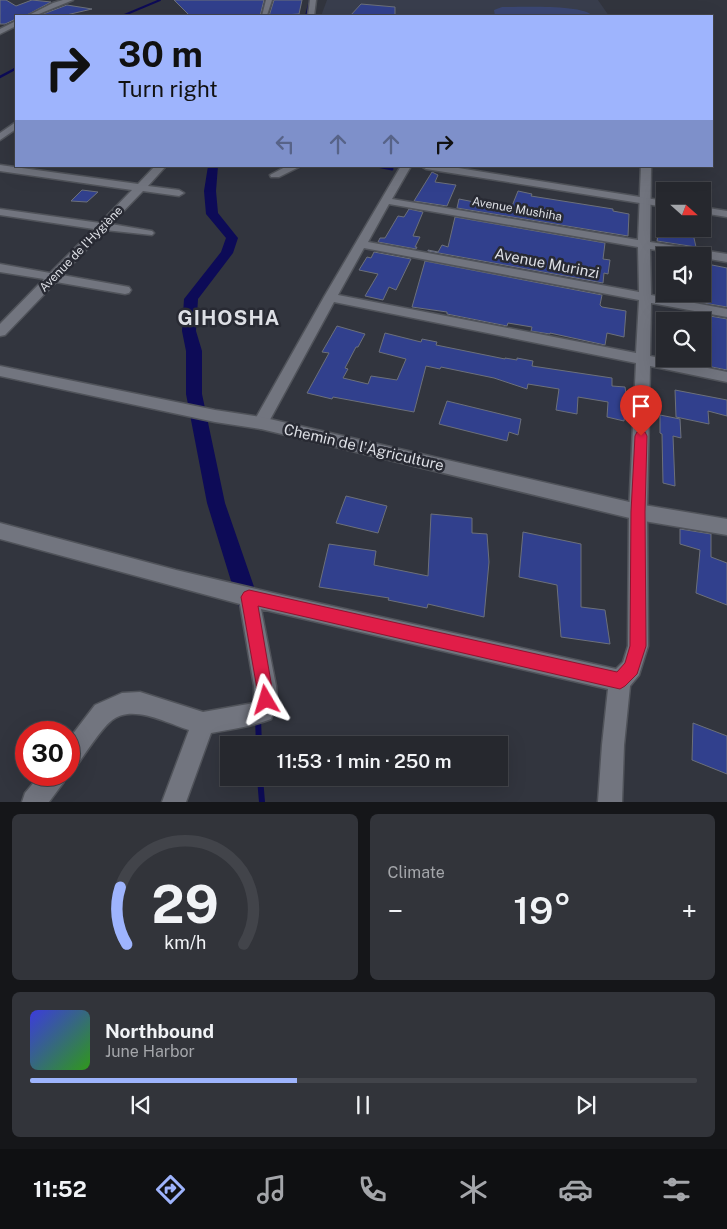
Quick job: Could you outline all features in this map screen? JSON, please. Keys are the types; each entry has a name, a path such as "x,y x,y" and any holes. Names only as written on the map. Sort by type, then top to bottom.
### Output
{"street":[{"path":"32,15 55,4 70,0"},
{"path":"264,15 269,0"},
{"path":"311,15 313,0"},
{"path":"0,32 15,24"},
{"name":"Avenue de l'Hygiène","path":"0,332 160,167"},
{"path":"275,175 294,167"},
{"path":"261,423 330,297 405,167"},
{"path":"432,167 656,203"},
{"path":"610,802 613,745 620,680 632,668 638,646 638,512 644,360 646,167"},
{"path":"0,168 141,186 179,193"},
{"name":"Avenue Mushiha","path":"386,201 727,258"},
{"path":"711,211 727,214"},
{"path":"0,212 148,233"},
{"name":"Avenue Murinzi","path":"361,244 727,313"},
{"path":"0,268 125,290"},
{"path":"330,297 528,335 727,377"},
{"name":"Chemin de l'Agriculture","path":"0,371 214,416 261,423 435,462 638,512 727,527"},
{"path":"0,531 249,597 620,680"},
{"path":"80,743 103,713 122,704 140,703 203,723 251,715 263,711 266,700 265,686 249,597"},
{"path":"174,802 203,723"},
{"path":"34,802 46,786"}],"shaded area":[{"path":"327,0 598,0 608,15 321,15"},
{"path":"502,7 565,8 587,12 592,15 495,15 494,10"}],"building":[{"path":"0,0 6,0 16,6 32,0 51,2 27,15 15,15 15,19 0,24"},
{"path":"174,0 264,0 260,15 189,15"},
{"path":"274,0 302,0 299,14 269,15"},
{"path":"361,4 395,7 395,15 351,15"},
{"path":"67,5 92,9 66,15 41,15"},
{"path":"432,172 438,175 435,182 456,185 447,206 414,201"},
{"path":"82,190 98,192 87,202 71,201"},
{"path":"518,191 532,194 531,196 613,209 613,211 629,214 628,236 457,208 459,199 500,207 501,204 512,206"},
{"path":"409,209 423,212 413,236 420,237 415,247 417,247 416,249 378,242 380,238 385,238 398,216 404,217"},
{"path":"455,217 605,243 603,259 610,260 608,274 604,273 603,283 428,251 438,252 442,245 448,247"},
{"path":"658,238 694,238 696,247 657,241"},
{"path":"374,252 411,259 396,290 389,287 383,300 365,296 378,274 359,270 367,257 371,258"},
{"path":"425,261 602,295 600,305 602,307 626,311 624,337 607,333 605,345 550,333 531,331 532,327 508,323 507,326 447,314 447,312 412,307"},
{"path":"711,265 727,268 727,307 698,302 711,302"},
{"path":"711,316 727,319 727,370 711,367"},
{"path":"337,326 365,334 345,368 348,369 343,378 368,384 371,376 397,380 406,359 379,352 385,333 421,342 422,339 437,342 436,345 505,359 517,360 517,358 533,361 532,366 612,378 612,386 625,387 627,400 624,421 607,417 608,402 578,397 577,414 556,410 559,389 528,384 527,389 494,378 441,367 440,369 426,366 414,412 333,397 332,399 307,393 329,353 322,352"},
{"path":"675,390 727,400 727,416 708,411 709,424 676,417"},
{"path":"447,401 521,419 518,435 509,432 507,441 439,424"},
{"path":"660,415 680,419 681,438 673,436 675,486 663,483"},
{"path":"346,496 387,506 378,533 336,523"},
{"path":"431,514 472,518 472,533 487,534 489,562 484,617 428,604 427,608 388,600 389,598 319,587 329,544 376,551 374,565 428,576"},
{"path":"680,529 711,534 711,557 727,563 727,605 696,593 700,550 680,544"},
{"path":"523,532 581,544 581,607 605,610 610,644 561,637 557,585 519,577"},
{"path":"693,723 727,736 727,774 692,760"}],"waterway":[{"path":"124,15 160,0"},
{"path":"306,15 310,0"},
{"path":"0,77 15,69"},
{"path":"213,167 210,191 212,214 232,238 227,253 191,299 189,331 194,351 194,394 216,503 250,607"},
{"path":"382,167 392,169"},
{"path":"258,719 259,736"},
{"path":"261,786 262,802"}],"district":[{"name":"GIHOSHA","path":"229,318"}],"route":[{"path":"266,700 249,597 620,680 632,668 638,646 638,512 641,436"}]}
